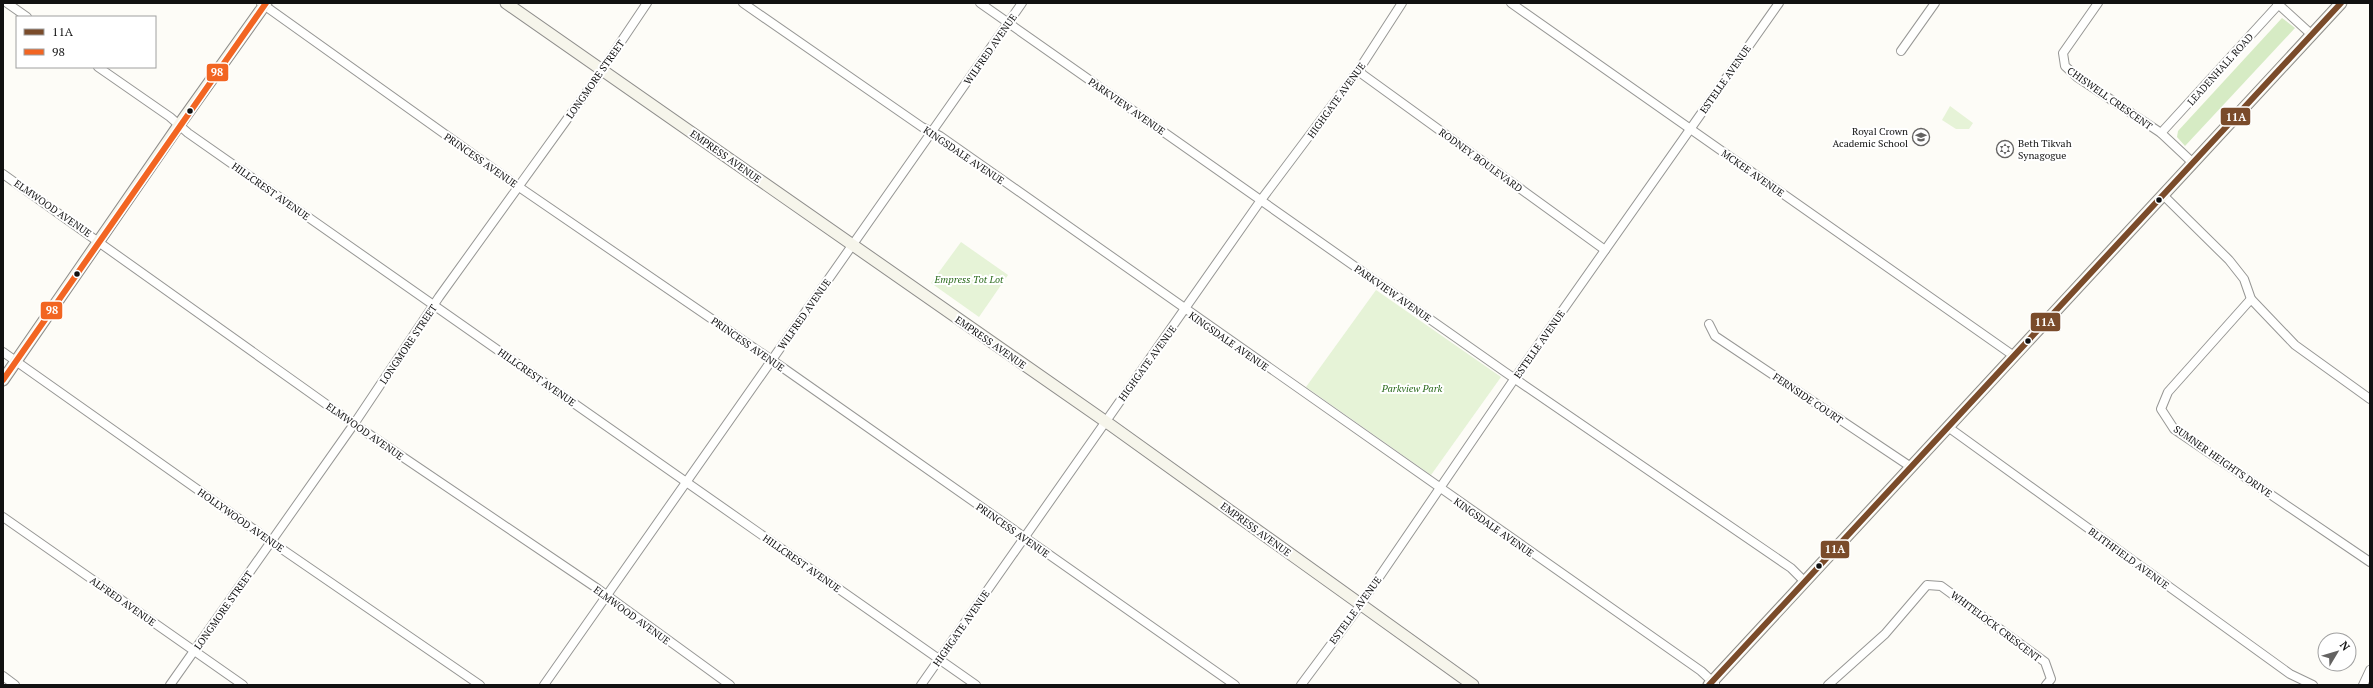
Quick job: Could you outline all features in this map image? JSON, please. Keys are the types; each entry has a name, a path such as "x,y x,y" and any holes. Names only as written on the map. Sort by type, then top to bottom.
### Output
{"street":[{"path":"7,3 26,16"},
{"name":"EMPRESS AVENUE","path":"506,3 1105,421 1473,685"},
{"name":"LONGMORE STREET","path":"170,685 195,652 354,424 434,305 520,187 647,3"},
{"name":"KINGSDALE AVENUE","path":"743,3 932,132 1440,489 1713,684"},
{"name":"PARKVIEW AVENUE","path":"980,3 1515,378 1793,570 1805,582"},
{"name":"WILFRED AVENUE","path":"544,685 1022,3"},
{"name":"HIGHGATE AVENUE","path":"921,685 1261,200 1360,68 1402,3"},
{"name":"MCKEE AVENUE","path":"1511,3 2014,356"},
{"name":"ESTELLE AVENUE","path":"1300,685 1361,604 1515,378 1779,3"},
{"path":"1901,51 1935,3"},
{"name":"CHISWELL CRESCENT","path":"2098,3 2063,53 2065,66 2077,77 2161,133 2193,163"},
{"path":"1713,684 1911,467 2341,3"},
{"path":"3,380 179,124 264,4"},
{"name":"PRINCESS AVENUE","path":"264,4 520,187 772,360 1235,685"},
{"path":"2278,4 2312,35"},
{"name":"LEADENHALL ROAD","path":"2161,133 2278,4"},
{"name":"HILLCREST AVENUE","path":"99,68 434,305 976,685"},
{"name":"RODNEY BOULEVARD","path":"1360,68 1362,74 1605,250"},
{"name":"ELMWOOD AVENUE","path":"3,174 354,424 607,596 730,685"},
{"path":"2163,195 2229,260 2244,279 2251,299 2295,345 2370,399"},
{"name":"SUMNER HEIGHTS DRIVE","path":"2251,299 2168,392 2161,409 2174,428 2370,562"},
{"name":"FERNSIDE COURT","path":"1709,324 1715,336 1911,467"},
{"name":"HOLLYWOOD AVENUE","path":"3,352 271,542 480,685"},
{"name":"BLITHFIELD AVENUE","path":"1948,427 2290,674 2313,685"},
{"name":"ALFRED AVENUE","path":"3,517 243,685"},
{"name":"WHITELOCK CRESCENT","path":"1828,685 1885,634 1927,585 1941,586 2045,662 2048,682"},
{"path":"2363,685 2370,670"},
{"path":"3,676 15,685"}],"green space":[{"path":"2282,18 2295,28 2185,146 2177,137 2178,131"},
{"path":"1950,106 1973,123 1969,129 1956,129 1942,120"},
{"name":"Empress Tot Lot","path":"961,242 1008,275 979,317 931,283"},
{"name":"Parkview Park","path":"1376,290 1501,377 1431,475 1306,387"}],"transit line":[{"name":"98","path":"3,380 266,3"},
{"name":"11A","path":"1709,685 2341,3"}],"place":[{"name":"Royal Crown Academic School","path":"1921,137"},
{"name":"Beth Tikvah Synagogue","path":"2005,149"}]}
